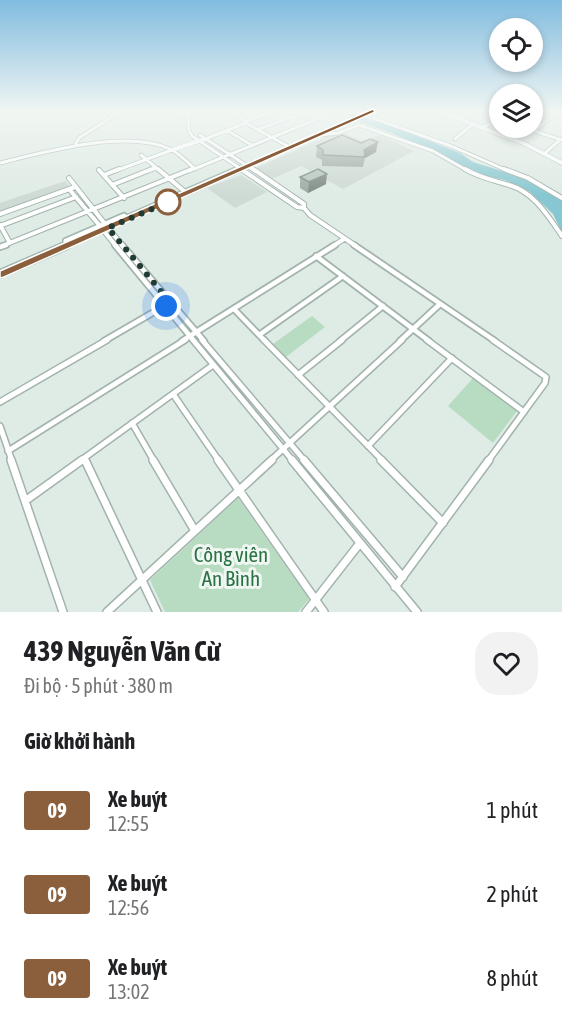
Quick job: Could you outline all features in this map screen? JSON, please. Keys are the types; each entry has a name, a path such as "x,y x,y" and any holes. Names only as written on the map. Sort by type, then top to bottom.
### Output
{"main road":[{"path":"0,274 307,140"},
{"path":"290,147 309,140"},
{"path":"0,269 104,227"}],"street":[{"path":"75,145 78,140"},
{"path":"104,175 195,140"},
{"path":"201,140 224,157 304,204 304,208 344,239 546,377 545,383 395,587"},
{"path":"206,140 243,167"},
{"path":"243,140 252,145"},
{"path":"0,247 266,140"},
{"path":"277,140 290,147"},
{"path":"404,140 433,151 480,178 511,185 528,194 544,210 562,236"},
{"path":"433,140 488,164 528,178 562,198"},
{"path":"511,140 545,153 562,164"},
{"path":"545,153 559,140"},
{"path":"144,141 167,145 165,147"},
{"path":"0,163 75,145 127,142 165,147 195,169"},
{"path":"141,155 185,192"},
{"path":"112,185 156,168"},
{"path":"99,170 124,198"},
{"path":"69,178 104,227"},
{"path":"0,214 75,187"},
{"path":"69,189 168,304 213,365 284,448 417,612"},
{"path":"10,243 0,225 76,197"},
{"path":"8,451 344,239"},
{"path":"316,256 524,412"},
{"path":"259,335 343,276"},
{"path":"168,304 198,332 403,577"},
{"path":"0,402 168,304"},
{"path":"107,612 441,304"},
{"path":"298,375 383,306"},
{"path":"234,309 443,523"},
{"path":"368,446 452,358"},
{"path":"25,501 213,365"},
{"path":"173,394 324,612"},
{"path":"132,423 195,531"},
{"path":"0,426 63,612"},
{"path":"84,458 157,612"},
{"path":"306,612 360,543"}],"shaded area":[{"path":"320,140 359,140 364,142 369,140 389,140 414,151 343,189 301,166 272,179 256,168"},
{"path":"241,175 267,192 235,208 207,188"},
{"path":"65,181 71,188 0,214 0,203"}],"green space":[{"path":"312,316 325,327 286,357 273,344"},
{"path":"473,378 517,411 493,443 448,406"},
{"name":"Công viên An Bình","path":"238,498 309,599 298,612 165,612 150,580"}],"water":[{"path":"406,140 426,140 460,153 473,162 521,177 562,201 562,233 553,214 530,192 505,180 486,176"}],"building":[{"path":"332,140 353,140 361,143 371,140 378,142 364,150 365,157 323,155 323,150 317,146"},
{"path":"318,169 327,174 309,182 300,177"}],"bus line":[{"name":"09","path":"0,274 312,140"}],"route":[{"path":"166,306 171,303 108,228 168,202"}]}
